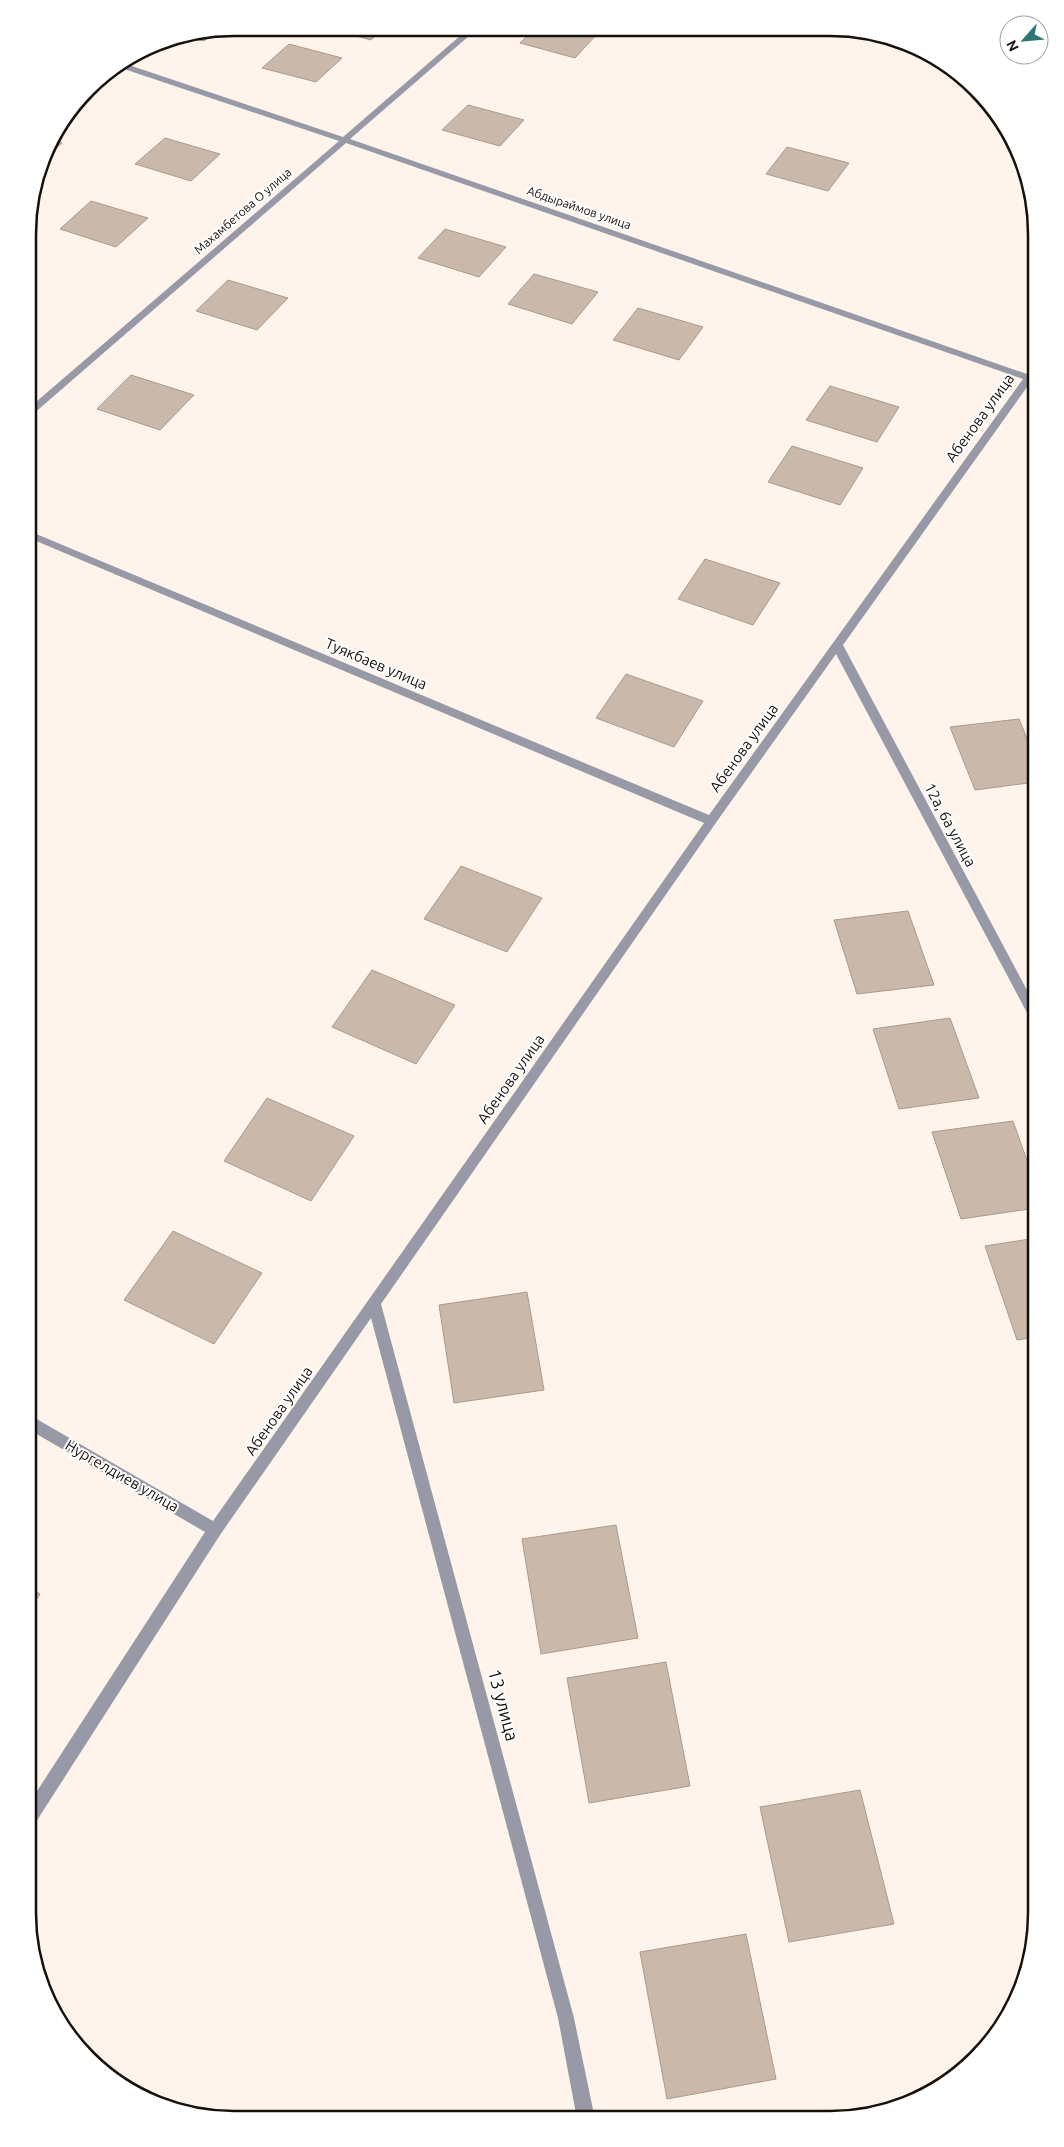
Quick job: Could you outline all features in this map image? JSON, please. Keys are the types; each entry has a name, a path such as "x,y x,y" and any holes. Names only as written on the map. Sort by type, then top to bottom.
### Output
{"street":[{"name":"Махамбетова О улица","path":"36,407 466,36"},
{"name":"Абдыраймов улица","path":"128,68 1028,371"},
{"name":"Абенова улица","path":"36,1808 215,1530 711,821 1028,380"},
{"name":"Туякбаев улица","path":"36,537 711,821"},
{"name":"12а, 6а улица","path":"838,645 1028,1003"},
{"name":"13 улица","path":"374,1303 566,2018 584,2111"},
{"name":"Нургелдиев улица","path":"36,1426 215,1530"}],"building":[{"path":"356,36 375,36 371,40"},
{"path":"527,36 595,36 575,58 520,43"},
{"path":"289,44 342,58 316,82 262,68"},
{"path":"468,105 524,120 500,146 442,130"},
{"path":"165,138 220,154 191,181 135,164"},
{"path":"787,147 849,163 828,191 766,174"},
{"path":"91,201 148,218 116,247 60,229"},
{"path":"445,229 506,247 479,277 418,258"},
{"path":"534,274 598,292 572,324 508,304"},
{"path":"228,280 288,298 257,330 196,311"},
{"path":"638,308 703,327 679,360 613,340"},
{"path":"131,375 194,395 160,430 97,409"},
{"path":"830,386 899,407 877,442 806,420"},
{"path":"792,446 863,468 840,505 768,482"},
{"path":"705,559 780,583 753,625 678,599"},
{"path":"626,674 703,701 674,747 596,718"},
{"path":"1019,719 1028,741 1028,783 975,790 950,727"},
{"path":"461,866 542,898 507,952 424,919"},
{"path":"908,911 934,985 857,994 834,920"},
{"path":"372,970 455,1005 416,1064 332,1027"},
{"path":"950,1018 979,1098 899,1109 873,1029"},
{"path":"267,1098 354,1136 311,1201 224,1161"},
{"path":"1013,1121 1028,1163 1028,1209 961,1219 932,1132"},
{"path":"173,1231 262,1273 214,1344 124,1300"},
{"path":"1028,1239 1028,1338 1017,1340 985,1246"},
{"path":"527,1292 544,1390 454,1403 439,1305"},
{"path":"616,1525 638,1638 541,1654 522,1539"},
{"path":"36,1592 40,1594 36,1600"},
{"path":"666,1662 690,1786 589,1803 567,1678"},
{"path":"860,1790 894,1924 789,1942 760,1807"},
{"path":"746,1934 776,2079 667,2099 640,1952"}]}
